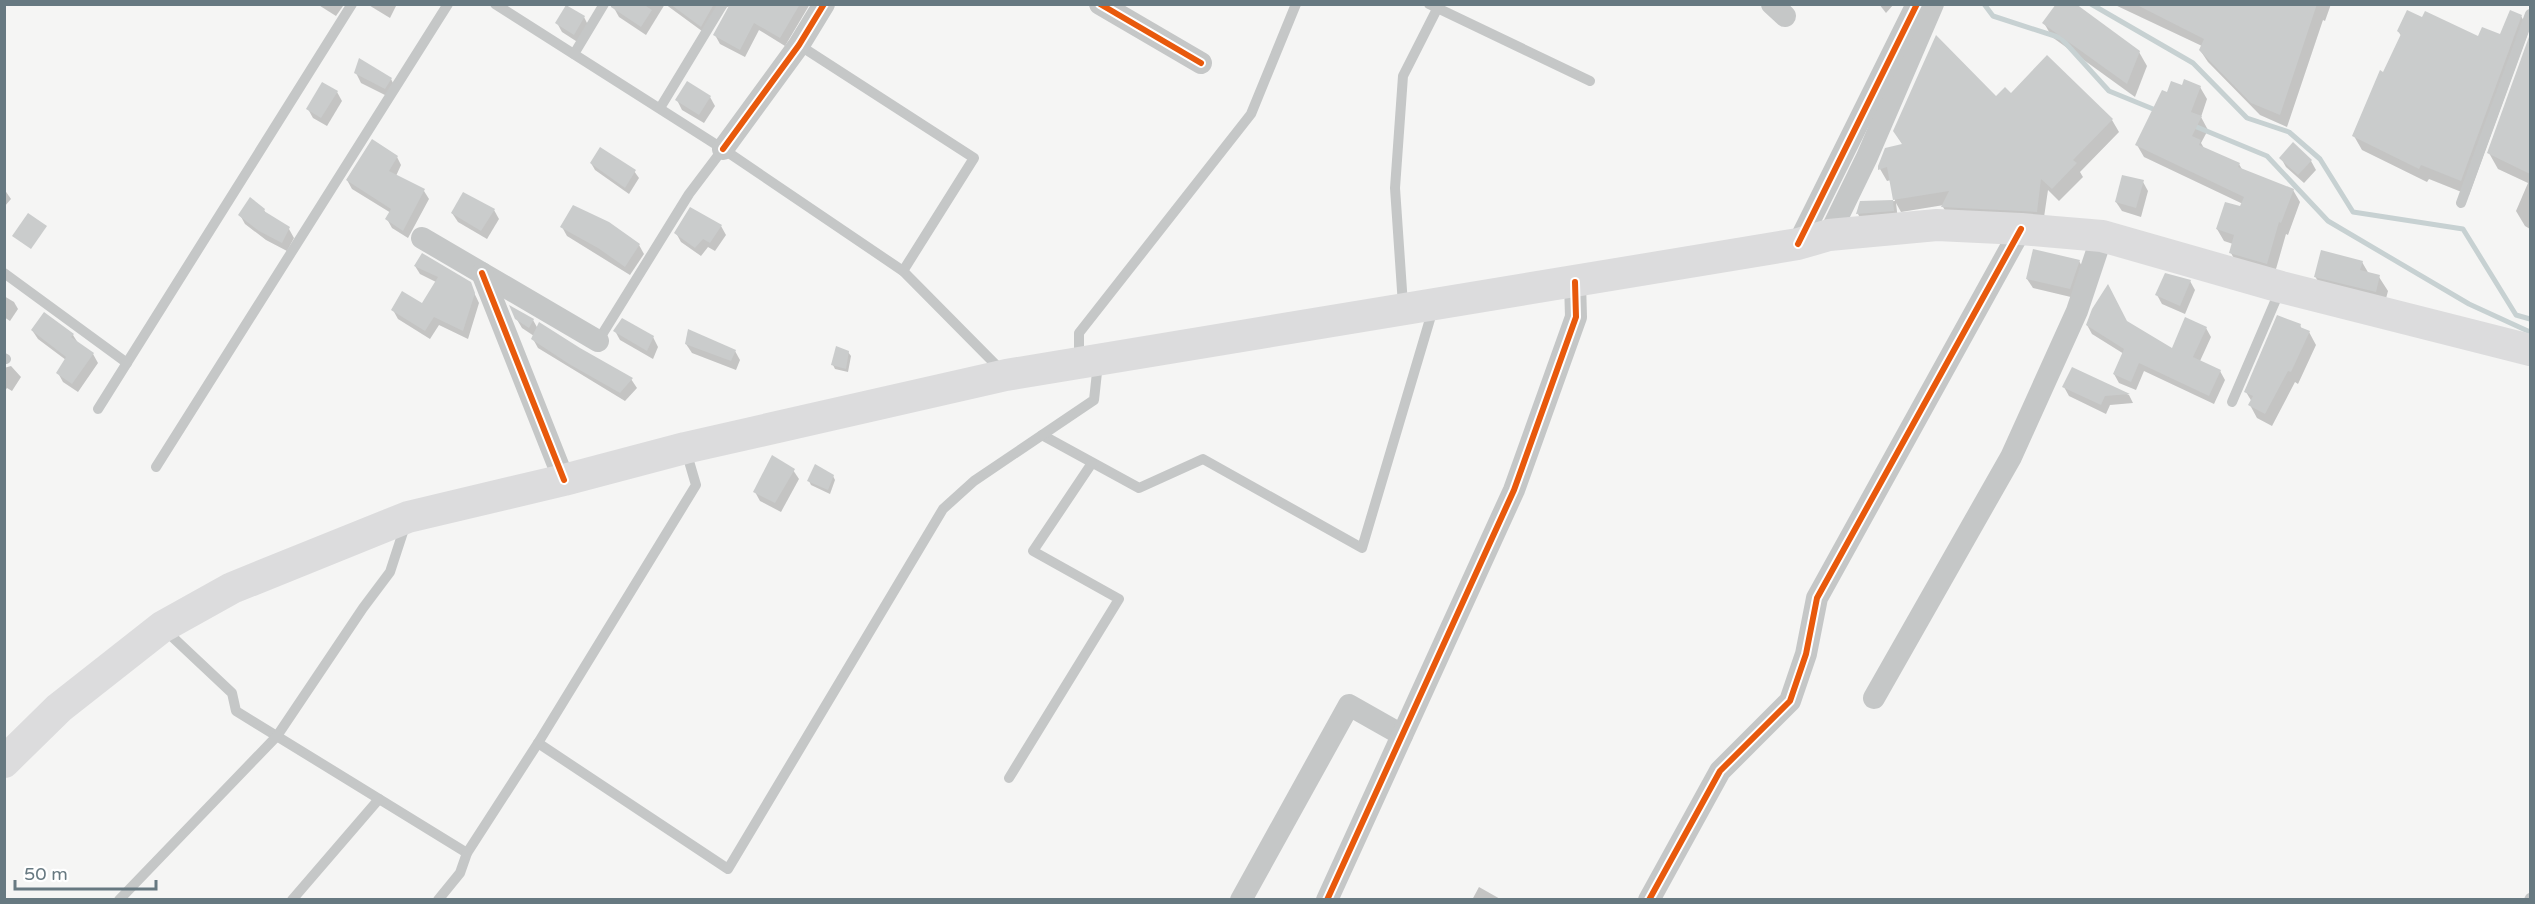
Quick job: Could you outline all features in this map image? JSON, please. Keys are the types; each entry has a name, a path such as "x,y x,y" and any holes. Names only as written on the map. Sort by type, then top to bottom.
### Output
{"main road":[{"path":"4,762 59,708 162,627 232,588 408,517 564,480 685,448 1006,375 1575,282 1798,244 1829,235 1937,225 2102,236 2281,287 2530,350"}],"street":[{"path":"723,149 799,45 824,4"},
{"path":"1100,4 1201,63"},
{"path":"1798,244 1917,4"},
{"path":"1829,235 1867,157 1933,4"},
{"path":"1649,900 1720,771 1791,701 1806,654 1817,598 2020,229"},
{"path":"1874,698 2011,457 2077,311 2102,236"},
{"path":"422,238 598,341"},
{"path":"482,273 564,480"},
{"path":"1328,900 1514,490 1576,316 1575,282"},
{"path":"1241,900 1349,705 1402,735"}],"lane":[{"path":"98,409 352,4"},
{"path":"156,467 448,4"},
{"path":"495,4 723,149 903,271 1006,375"},
{"path":"574,54 604,4"},
{"path":"660,108 723,4"},
{"path":"538,742 728,869 943,509 974,481 1094,400 1089,361 1079,333 1251,114 1296,4"},
{"path":"1404,310 1395,188 1403,76 1433,7 1590,81"},
{"path":"2461,203 2530,14"},
{"path":"799,45 974,158 903,271"},
{"path":"598,341 689,194 723,149"},
{"path":"4,273 127,363"},
{"path":"2232,402 2281,287"},
{"path":"1042,435 1139,488 1203,459 1362,548 1434,305"},
{"path":"438,900 460,873 467,853 696,485 685,448"},
{"path":"1009,778 1119,599 1033,551 1092,463"},
{"path":"119,900 277,736 363,608 390,572 408,517"},
{"path":"162,627 232,693 236,711 467,853"},
{"path":"292,900 379,799"}],"building":[{"path":"611,4 643,4 652,10 641,27 611,7"},
{"path":"670,4 714,4 701,27"},
{"path":"730,4 800,4 780,38 754,23 740,50 713,35"},
{"path":"2056,4 2076,4 2140,51 2127,84 2042,23"},
{"path":"2135,4 2317,4 2280,115 2251,103 2199,50 2204,39"},
{"path":"566,5 585,16 574,35 555,23"},
{"path":"2407,10 2422,17 2425,11 2478,36 2482,27 2500,34 2510,10 2522,15 2461,181 2421,165 2419,169 2352,136 2380,70 2383,72 2401,34 2397,31"},
{"path":"2530,34 2530,174 2487,153"},
{"path":"1936,35 1996,96 2005,87 2011,93 2047,55 2113,119 2073,160 2077,163 2052,189 2041,179 2037,212 1941,207 1949,191 1893,200 1887,167 1878,170 1878,166 1885,148 1902,144 1893,131"},
{"path":"359,58 392,78 385,89 354,73"},
{"path":"2184,79 2201,86 2191,112 2202,116 2192,136 2201,140 2199,145 2240,163 2238,167 2294,189 2281,223 2279,222 2267,264 2229,253 2234,235 2216,229 2225,202 2240,206 2244,197 2135,145 2162,90 2167,92 2171,81 2182,85"},
{"path":"687,81 711,96 699,115 675,100"},
{"path":"322,82 338,91 321,118 306,109"},
{"path":"372,139 398,156 389,171 425,189 403,231 385,219 391,209 346,180"},
{"path":"2293,142 2312,160 2298,175 2279,158"},
{"path":"600,147 636,170 625,188 590,163"},
{"path":"2122,175 2144,180 2136,208 2115,202"},
{"path":"463,192 495,209 481,231 451,213"},
{"path":"250,197 265,209 264,211 290,227 282,243 259,231 238,215"},
{"path":"1893,200 1894,211 1856,214 1860,201"},
{"path":"573,205 609,222 640,244 625,267 598,248 560,227"},
{"path":"690,207 722,225 710,243 703,239 695,248 674,233"},
{"path":"28,213 47,226 31,249 12,236"},
{"path":"2033,249 2080,260 2070,289 2026,279"},
{"path":"2321,250 2363,261 2360,270 2380,275 2376,292 2314,277"},
{"path":"422,253 471,282 475,293 463,331 434,317 425,331 391,310 402,291 422,303 438,277 414,266"},
{"path":"2165,273 2191,280 2180,306 2155,295"},
{"path":"2108,284 2127,321 2172,348 2185,317 2207,327 2193,357 2221,370 2209,396 2139,363 2131,382 2113,374 2124,349 2086,325 2092,309"},
{"path":"509,305 534,319 529,328 515,319"},
{"path":"44,312 74,334 71,337 94,353 72,384 56,373 66,357 31,330"},
{"path":"2277,315 2301,324 2300,327 2310,331 2291,372 2288,371 2265,414 2248,405 2253,396 2244,392"},
{"path":"622,318 654,336 647,351 613,331"},
{"path":"539,322 633,378 620,393 569,364 531,339"},
{"path":"688,329 736,350 731,361 685,344"},
{"path":"836,346 849,351 846,369 831,365"},
{"path":"2072,367 2130,394 2105,396 2101,405 2062,387"},
{"path":"772,455 795,469 775,503 753,492"},
{"path":"815,464 834,475 828,490 807,481"}],"waterway":[{"path":"1984,4 1993,16 2061,38 2109,91 2158,111"},
{"path":"2091,4 2193,63 2247,118 2289,132 2320,159 2353,212 2463,229 2516,315 2530,319"},
{"path":"2192,125 2267,156 2328,221 2469,304 2530,332"}],"cycle path":[{"path":"723,149 799,45 824,4"},
{"path":"1100,4 1201,63"},
{"path":"1798,244 1917,4"},
{"path":"1649,900 1720,771 1790,701 1806,654 1817,598 2021,229"},
{"path":"482,273 564,480"},
{"path":"1327,900 1514,490 1576,317 1575,282"}]}
